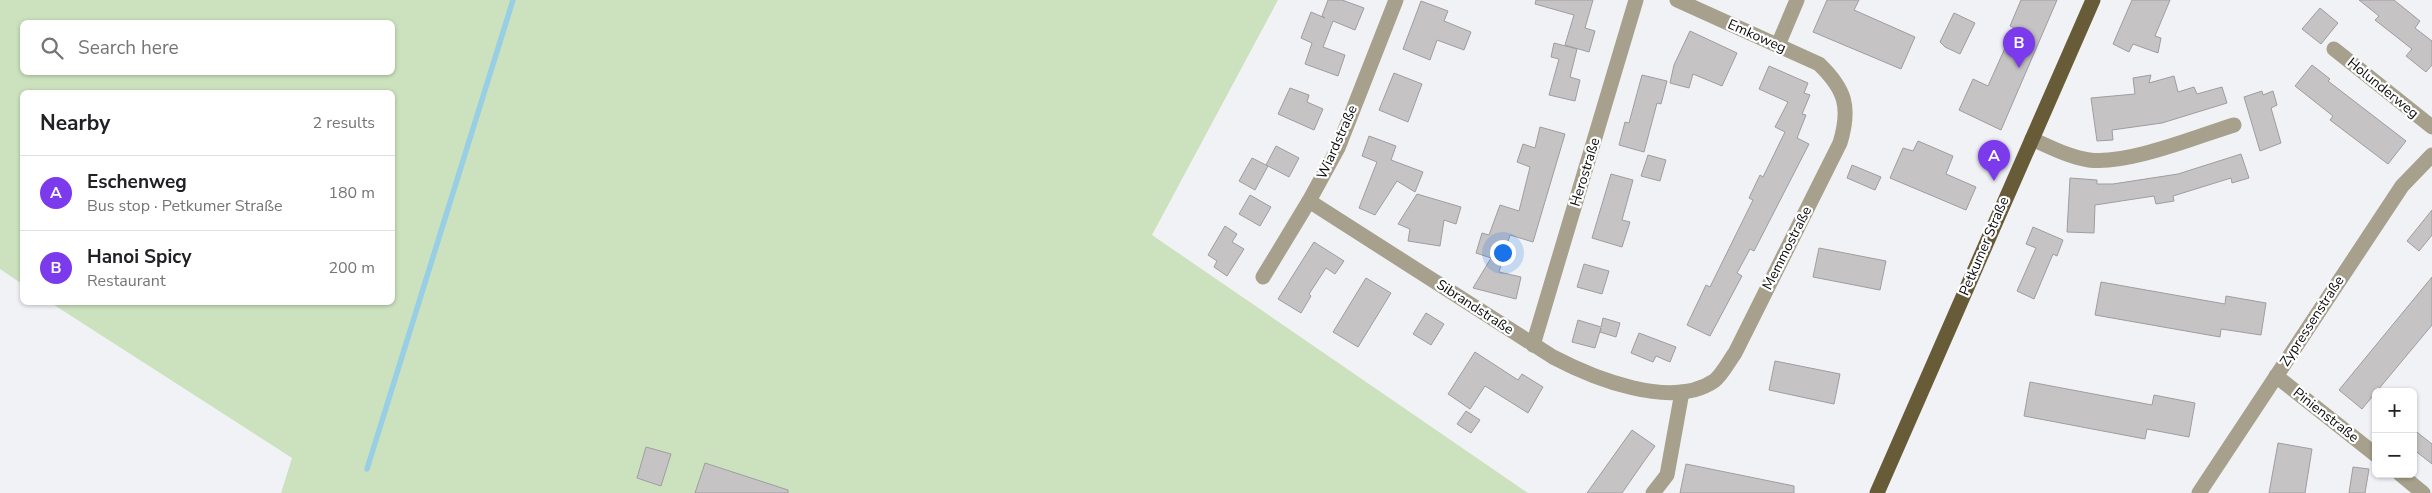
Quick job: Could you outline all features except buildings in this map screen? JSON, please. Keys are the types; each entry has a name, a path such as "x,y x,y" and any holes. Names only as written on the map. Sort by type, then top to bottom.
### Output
{"main road":[{"name":"Petkumer Straße","path":"1877,493 2093,0"}],"street":[{"name":"Wiardstraße","path":"1263,277 1310,201 1338,148 1396,0"},
{"name":"Herostraße","path":"1533,345 1636,0"},
{"name":"Emkoweg","path":"1677,0 1819,64 1833,78"},
{"path":"1778,45 1797,0"},
{"name":"Holunderweg","path":"2334,50 2432,127"},
{"name":"Memmostraße","path":"1650,389 1682,392 1696,390 1715,380 1735,353 1840,143 1846,110 1842,93 1833,78"},
{"path":"2032,139 2066,154 2090,160 2103,160 2135,155 2234,125"},
{"name":"Zypressenstraße","path":"2199,493 2402,186 2432,155"},
{"name":"Sibrandstraße","path":"1310,201 1533,345 1583,373 1618,385 1650,389"},
{"name":"Pinienstraße","path":"2276,376 2372,452"},
{"path":"1652,493 1667,475 1682,392"},
{"path":"2405,478 2424,493"}],"green space":[{"path":"0,0 1278,0 1152,235 1528,493 281,493 292,458 54,305 395,305 395,90 20,90 20,283 0,269"}],"waterway":[{"path":"367,469 513,0"}],"place":[{"name":"Hanoi Spicy","path":"2019,68"},
{"name":"Eschenweg","path":"1994,181"}]}
